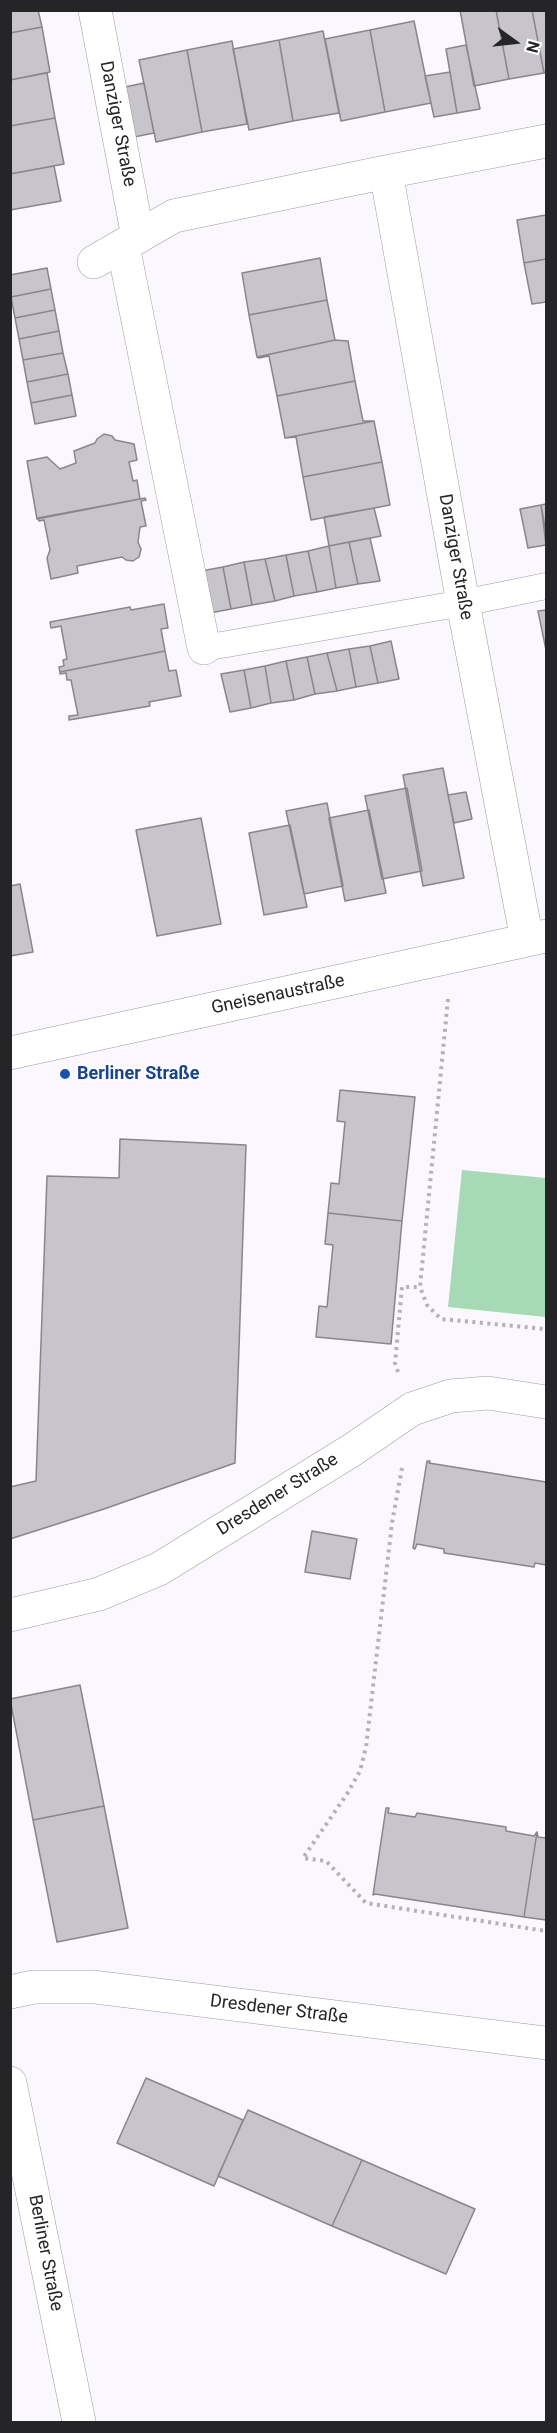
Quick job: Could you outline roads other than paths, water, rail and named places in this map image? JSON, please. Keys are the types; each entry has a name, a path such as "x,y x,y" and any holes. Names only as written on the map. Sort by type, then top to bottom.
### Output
{"street":[{"name":"Danziger Straße","path":"95,10 130,242 204,648"},
{"path":"94,262 174,216 546,141"},
{"name":"Danziger Straße","path":"386,172 463,603 537,938"},
{"name":"Gneisenaustraße","path":"10,1053 537,938"},
{"name":"Dresdener Straße","path":"10,1615 99,1594 159,1569 352,1450 412,1409 451,1396 488,1392 546,1402"},
{"name":"Dresdener Straße","path":"10,1992 34,1987 94,1987 546,2043"},
{"name":"Berliner Straße","path":"10,2083 79,2422"}],"lane":[{"path":"204,648 463,603 546,586"}],"place":[{"name":"Berliner Straße","path":"65,1074"}]}
